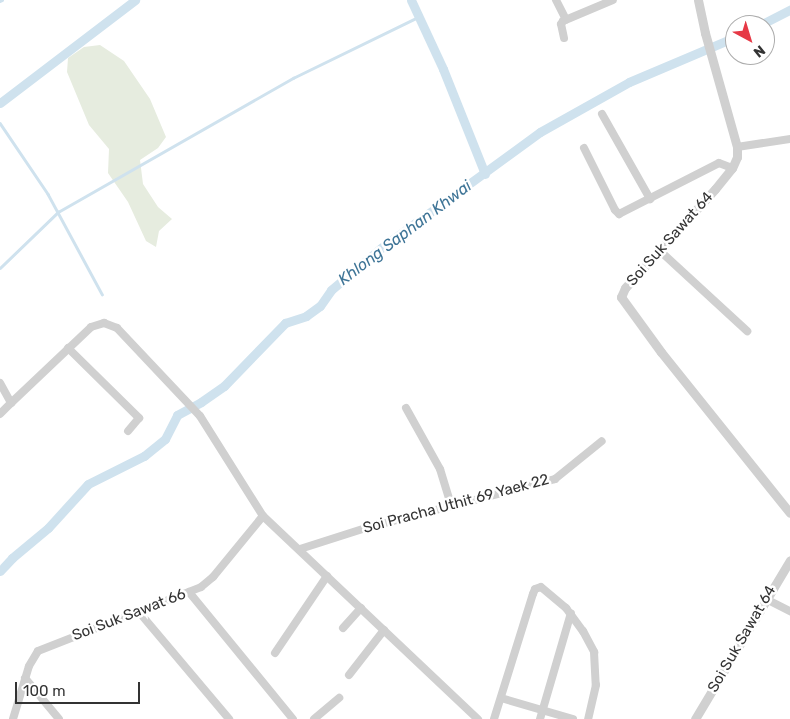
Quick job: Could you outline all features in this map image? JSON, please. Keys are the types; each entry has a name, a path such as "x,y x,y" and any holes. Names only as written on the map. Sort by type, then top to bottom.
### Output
{"street":[{"path":"556,0 566,20"},
{"path":"564,38 561,24 566,20 613,0"},
{"name":"Soi Suk Sawat 64","path":"698,0 704,33 715,65 737,147 737,157 732,168 621,293 624,304 790,513"},
{"path":"602,114 650,199"},
{"path":"737,147 790,139"},
{"path":"584,148 615,210 619,214 719,163 732,168"},
{"path":"659,250 747,331"},
{"path":"0,414 90,327 97,323 110,324 200,416 263,516 478,719"},
{"path":"68,348 139,418 128,431"},
{"path":"0,383 11,403"},
{"path":"406,408 440,469 451,504"},
{"name":"Soi Pracha Uthit 69 Yaek 22","path":"300,549 451,504 555,479 602,441"},
{"name":"Soi Suk Sawat 66","path":"13,719 25,678 38,651 189,592 213,577 263,516"},
{"name":"Soi Suk Sawat 64","path":"696,719 790,560"},
{"path":"275,653 327,576"},
{"path":"494,719 535,589 542,588 559,600 571,613 594,652 596,685 588,719"},
{"path":"189,592 293,719"},
{"path":"766,599 790,611"},
{"path":"342,628 361,608"},
{"path":"139,612 229,719"},
{"path":"540,719 571,613"},
{"path":"349,675 384,630"},
{"path":"25,678 59,719"},
{"path":"314,719 339,698"},
{"path":"501,698 573,719"}],"shaded area":[{"path":"100,45 124,61 150,99 166,137 158,148 140,160 143,184 158,207 172,219 159,231 156,247 146,241 128,202 108,173 109,149 89,125 67,72 68,58 84,47"}],"waterway":[{"path":"0,103 135,0"},
{"path":"411,0 443,69 485,174"},
{"name":"Khlong Saphan Khwai","path":"775,18 790,10"},
{"path":"0,268 58,212 293,78 418,17"},
{"name":"Khlong Saphan Khwai","path":"0,571 12,558 48,528 88,484 144,456 165,439 177,415 201,402 224,386 285,323 306,316 320,306 331,290 381,248 540,132 629,82 725,41"},
{"path":"0,123 48,194 102,294"}]}
